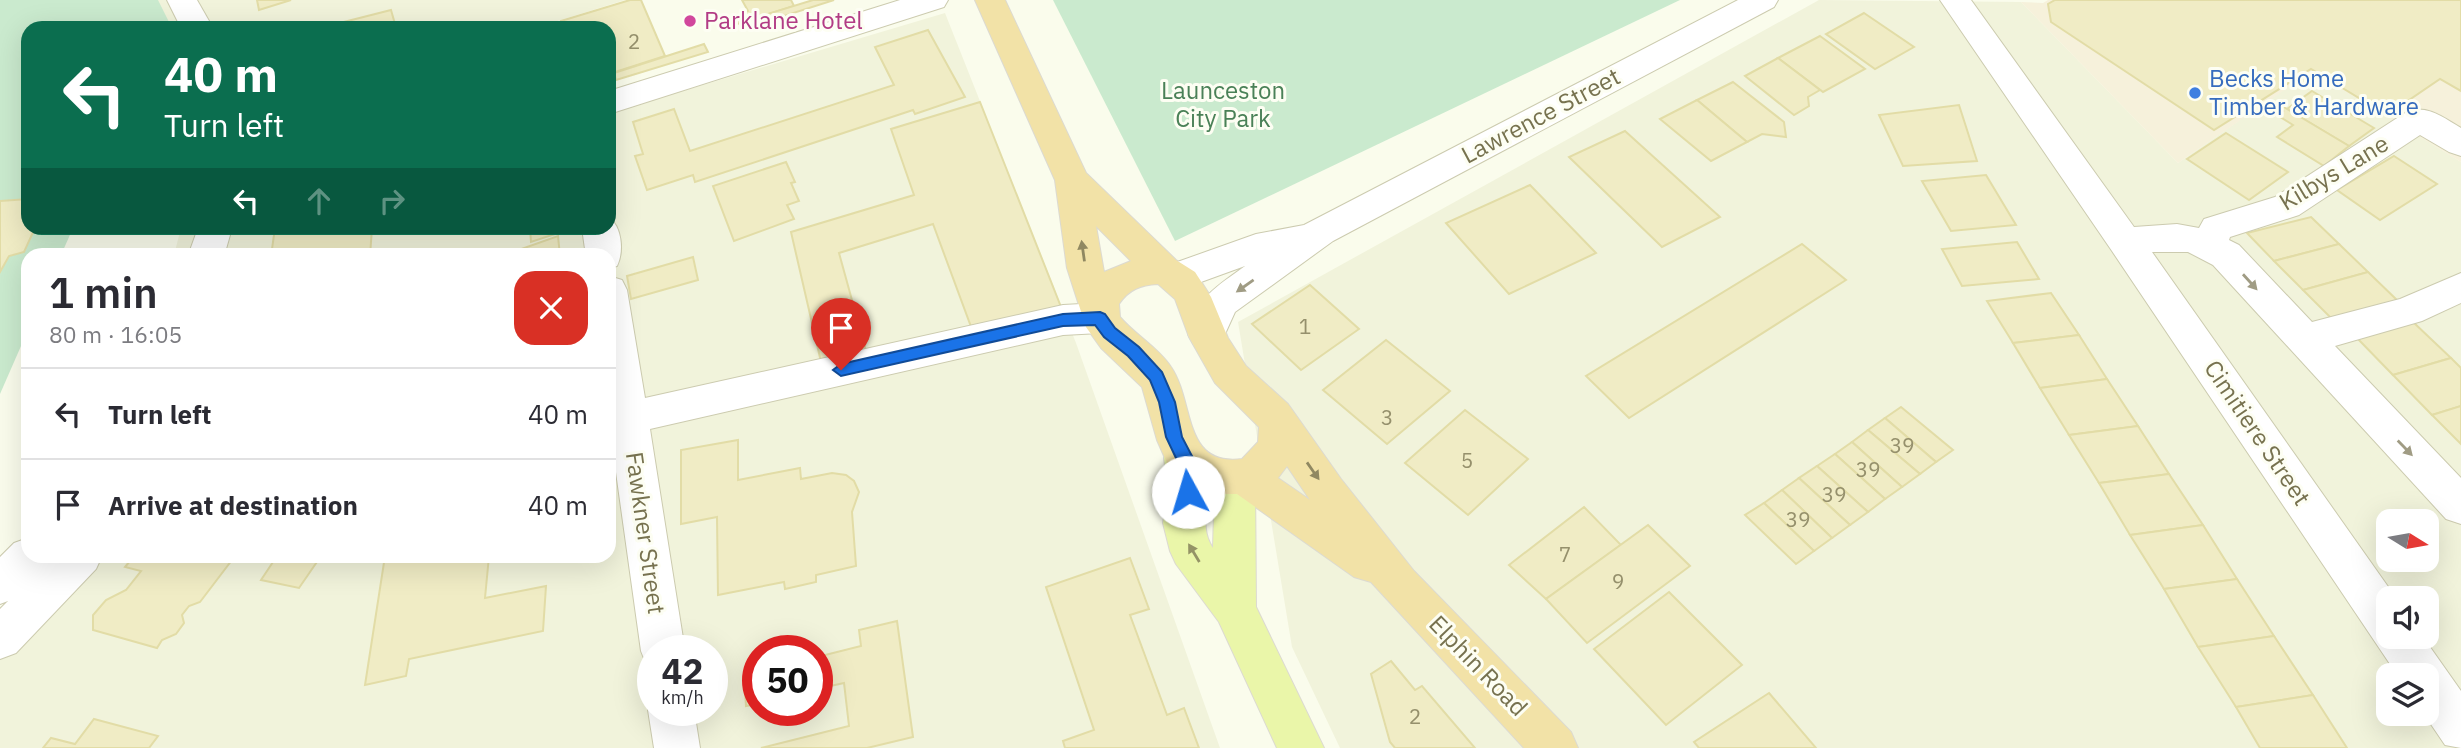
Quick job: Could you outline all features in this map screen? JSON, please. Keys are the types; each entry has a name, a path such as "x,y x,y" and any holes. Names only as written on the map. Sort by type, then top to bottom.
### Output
{"highway":[{"path":"990,0 1072,180 1085,268 1099,318 1109,332 1134,352 1156,376 1167,402 1174,437 1184,458 1202,472 1239,477 1263,467 1270,460 1278,440 1275,415"},
{"name":"Elphin Road","path":"1072,180 1187,285 1207,334 1236,381 1275,415 1327,491 1399,585 1555,748"},
{"path":"1099,318 1101,301 1111,286 1138,272 1171,273"},
{"name":"Elphin Road","path":"1239,477 1399,585"}],"main road":[{"path":"1184,458 1188,492 1185,535 1191,551 1234,608 1301,748"},
{"path":"1234,608 1239,477"}],"street":[{"path":"182,0 193,21"},
{"path":"616,101 933,0"},
{"name":"Lawrence Street","path":"1207,334 1212,315 1222,302 1320,232 1763,0"},
{"name":"Cimitiere Street","path":"1955,0 2376,606"},
{"name":"Kilbys Lane","path":"2208,244 2217,228 2287,206 2420,119 2461,144"},
{"name":"Lawrence Street","path":"1171,273 1320,232"},
{"path":"2124,241 2186,236 2208,244 2226,255 2461,506"},
{"path":"2303,340 2409,311 2461,287"},
{"path":"628,418 1063,320 1099,318"},
{"name":"Fawkner Street","path":"616,337 661,635"},
{"path":"0,647 27,563"},
{"path":"0,639 16,597 70,563"},
{"path":"2439,697 2461,729"},
{"path":"674,726 677,748"}],"shaded area":[{"path":"155,0 625,0 558,21 167,21"},
{"path":"1819,0 2021,2 2178,163 2312,70 2461,162 2461,748 1340,748 1292,647 1238,322"},
{"name":"Becks Home Timber & Hardware","path":"2048,0 2461,0 2461,162 2312,71 2178,163 2021,2 2043,3"},
{"path":"945,13 1076,343 1220,748 0,748 0,648 44,563 616,563 616,248 176,248 179,235 616,235 616,111"}],"green space":[{"path":"0,0 158,0 168,21 21,21 21,235 70,235 64,248 21,248 21,346 0,394"},
{"name":"Launceston City Park","path":"1053,0 1680,0 1175,241"}],"building":[{"path":"257,0 291,0 259,10"},
{"path":"630,0 641,0 665,56 616,72 616,21 561,21"},
{"path":"742,0 791,0 794,6 734,25 730,17 748,11"},
{"path":"813,0 834,0 759,24 755,18"},
{"name":"Becks Home Timber & Hardware","path":"2055,0 2461,0 2461,91 2440,79 2387,115 2311,69 2214,130 2051,22 2048,4"},
{"path":"391,10 394,21 348,21"},
{"path":"1864,13 1914,47 1875,69 1826,34"},
{"path":"928,30 965,97 915,114 913,110 695,182 693,175 647,190 635,156 643,154 633,122 674,109 690,151 894,85 875,47"},
{"path":"1820,36 1865,69 1823,92 1778,58"},
{"path":"704,44 708,52 616,80 616,72"},
{"path":"1778,58 1820,90 1808,97 1809,106 1794,115 1745,76"},
{"path":"1733,82 1784,122 1786,137 1762,134 1747,142 1697,100"},
{"path":"2312,91 2374,128 2349,146 2287,109"},
{"path":"1697,100 1747,142 1711,161 1660,119"},
{"path":"980,102 1063,312 973,332 933,224 839,253 866,351 821,362 791,232 914,195 891,129"},
{"path":"2279,104 2349,146 2324,166 2277,137 2293,125 2277,115 2283,111 2275,106"},
{"path":"1959,105 1977,161 1903,166 1879,115"},
{"path":"1625,131 1720,217 1662,247 1569,157"},
{"path":"2226,133 2288,172 2249,200 2187,159"},
{"path":"2394,156 2437,184 2380,220 2337,190"},
{"path":"786,162 795,182 791,183 799,201 787,205 794,219 734,241 713,186"},
{"path":"1986,175 2016,225 1951,231 1922,181"},
{"path":"1530,185 1596,253 1509,294 1446,223"},
{"path":"21,200 21,235 32,235 26,248 21,248 21,253 9,256 0,272 0,201"},
{"path":"2311,217 2339,244 2274,261 2247,233"},
{"path":"274,235 372,235 371,248 272,248"},
{"path":"530,235 552,235 531,242"},
{"path":"558,236 559,248 524,248"},
{"path":"2017,242 2039,279 1962,286 1942,249"},
{"path":"1802,244 1846,280 1629,418 1586,376"},
{"path":"2339,244 2368,272 2303,290 2274,261"},
{"path":"693,257 698,280 631,299 627,276"},
{"path":"2368,272 2398,301 2332,319 2303,290"},
{"path":"1310,285 1359,329 1301,370 1252,324"},
{"path":"2051,293 2079,335 2013,343 1987,301"},
{"path":"2412,321 2451,358 2393,375 2356,337"},
{"path":"2079,335 2107,379 2040,388 2013,343"},
{"path":"1386,340 1450,391 1387,444 1323,390"},
{"path":"2451,358 2461,368 2461,406 2432,415 2393,375"},
{"path":"2107,379 2138,426 2069,435 2040,388"},
{"path":"2461,406 2461,444 2432,415"},
{"path":"1901,407 1953,450 1936,462 1885,418"},
{"path":"1465,410 1528,459 1468,515 1405,463"},
{"path":"1885,418 1936,462 1920,474 1868,430"},
{"path":"2138,426 2169,474 2099,483 2069,435"},
{"path":"1868,430 1920,474 1902,487 1852,442"},
{"path":"738,440 738,480 800,468 801,479 832,473 846,475 854,481 859,492 852,512 856,566 816,575 816,582 785,589 784,582 718,595 717,517 681,524 681,450"},
{"path":"1852,442 1902,487 1885,499 1835,454"},
{"path":"1835,454 1885,499 1868,512 1817,466"},
{"path":"1817,466 1868,512 1850,525 1799,478"},
{"path":"2169,474 2203,525 2130,535 2099,483"},
{"path":"1799,478 1850,525 1832,538 1782,490"},
{"path":"1782,490 1832,538 1814,551 1764,503"},
{"path":"1764,503 1814,551 1796,564 1745,515"},
{"path":"1584,507 1621,545 1546,599 1509,565"},
{"path":"1648,525 1690,566 1587,643 1546,599"},
{"path":"2203,525 2237,579 2164,589 2130,535"},
{"path":"1130,558 1149,609 1130,615 1167,715 1184,708 1199,748 1065,748 1063,741 1094,730 1046,587"},
{"path":"128,563 230,563 200,602 189,606 182,615 184,623 176,634 162,640 157,648 93,630 93,615 106,600 126,590 141,571 125,567"},
{"path":"272,563 316,563 299,588 261,580"},
{"path":"384,563 488,563 485,598 546,586 543,631 409,659 406,676 365,685"},
{"path":"2237,579 2274,636 2198,647 2164,589"},
{"path":"1669,592 1742,665 1666,725 1594,649"},
{"path":"897,621 913,737 867,748 761,748 849,726 844,683 833,685 833,653 861,646 859,630"},
{"path":"2274,636 2313,695 2236,707 2198,647"},
{"path":"1391,661 1415,690 1422,686 1475,748 1395,748 1390,742 1371,674"},
{"path":"1769,693 1816,748 1699,748 1694,742"},
{"path":"2313,695 2347,748 2260,748 2236,707"},
{"path":"94,719 158,736 149,748 43,748 51,738 75,744"}],"place":[{"name":"Parklane Hotel","path":"690,21"},
{"name":"Becks Home Timber & Hardware","path":"2195,93"}],"route":[{"path":"841,370 1063,320 1100,318 1103,326 1134,352 1156,376 1167,402 1174,437 1184,458 1188,492"}]}
